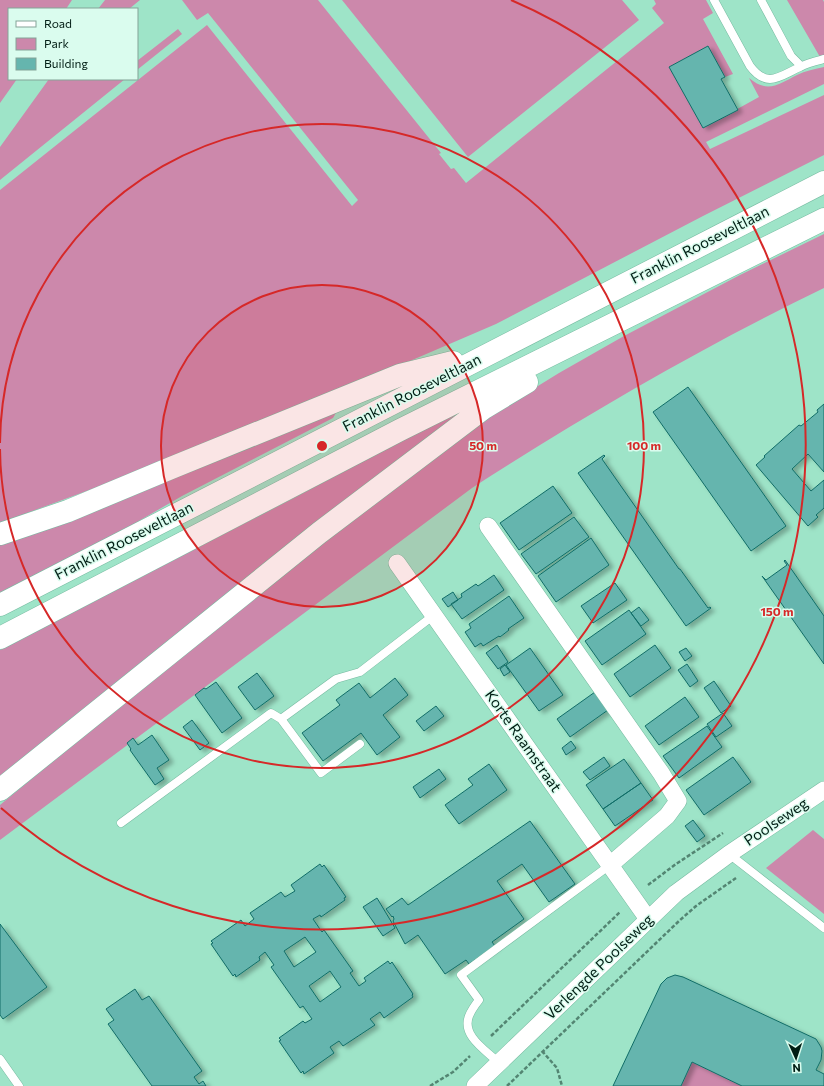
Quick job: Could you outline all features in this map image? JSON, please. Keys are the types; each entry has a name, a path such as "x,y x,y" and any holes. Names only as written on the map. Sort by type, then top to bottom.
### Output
{"main road":[{"name":"Franklin Rooseveltlaan","path":"0,605 824,182"},
{"name":"Franklin Rooseveltlaan","path":"0,638 400,430 824,219"},
{"path":"0,790 301,547 478,412 649,306"},
{"path":"0,534 68,511 400,375 489,353"}],"street":[{"path":"488,526 662,773 678,801 667,816 610,865"},
{"name":"Korte Raamstraat","path":"397,563 648,919"},
{"name":"Poolseweg","path":"729,854 824,790"},
{"name":"Verlengde Poolseweg","path":"475,1086 676,893 729,854"}],"lane":[{"path":"714,0 750,66 756,74 763,78 771,80 801,66 824,59"},
{"path":"761,0 791,56 801,66"},
{"path":"281,719 336,679 360,672 434,615"},
{"path":"121,823 271,712 281,719 322,773 360,744"},
{"path":"729,854 824,928"},
{"path":"499,1063 470,1036 467,1027 468,1016 479,1000 461,974 610,865"},
{"path":"0,1059 19,1086"}],"path":[{"name":"Verlengde Poolseweg","path":"507,1086 679,921 696,906 748,869"},
{"path":"539,1048 556,1068 562,1086"}],"green space":[{"path":"0,0 72,0 67,8 8,8 8,80 16,80 0,103"},
{"path":"105,0 140,0 130,8 99,8"},
{"path":"182,0 318,0 441,153 439,154 451,169 454,168 466,183 664,23 652,8 656,4 654,0 706,0 713,13 703,19 733,74 725,77 708,46 670,67 703,128 759,97 749,78 762,86 773,86 803,72 824,67 824,84 706,142 710,149 824,95 824,155 496,324 168,461 0,523 0,190 207,25 352,206 358,200 208,13 197,20"},
{"path":"342,0 622,0 639,20 468,157"},
{"path":"787,0 823,0 824,56 820,57"},
{"path":"178,29 182,34 138,69 138,60"},
{"path":"48,80 124,80 0,180 0,147"},
{"path":"824,234 824,288 733,334 601,408 472,488 0,840 0,805 234,611 488,417 559,373 624,336 740,275"},
{"path":"483,398 0,779 0,650"},
{"path":"337,411 333,418 182,496 125,529 0,593 0,541"},
{"path":"813,830 824,839 824,914 766,868"},
{"path":"692,1062 742,1085 742,1086 681,1086"}],"building":[{"path":"708,46 725,77 721,79 738,110 703,128 669,67"},
{"path":"688,387 786,526 751,551 653,412"},
{"path":"824,404 824,472 808,454 792,469 811,491 824,480 824,508 816,515 818,517 808,526 756,465 799,425 801,426 818,412 817,410"},
{"path":"604,455 605,456 602,459 679,569 708,608 711,608 686,626 578,473"},
{"path":"553,486 572,513 519,550 500,523"},
{"path":"574,517 589,537 536,574 521,554"},
{"path":"591,538 609,565 556,602 538,576"},
{"path":"785,560 824,616 824,664 762,576 766,580 787,565 784,561"},
{"path":"494,575 504,590 462,619 451,604 462,597 461,594 476,584 478,586"},
{"path":"615,583 627,600 593,623 581,606"},
{"path":"453,592 458,600 448,607 442,599"},
{"path":"509,596 524,618 508,629 509,630 500,637 499,636 483,646 481,643 475,647 465,632 471,628 469,624"},
{"path":"639,607 649,620 641,626 631,613"},
{"path":"629,610 646,634 602,665 585,641"},
{"path":"497,645 508,662 498,669 486,653"},
{"path":"655,645 671,668 630,697 614,674"},
{"path":"530,648 563,695 539,711 506,665"},
{"path":"686,648 692,656 685,661 679,652"},
{"path":"687,664 698,681 690,687 678,670"},
{"path":"505,665 510,672 504,676 500,669"},
{"path":"257,673 274,696 255,710 238,687"},
{"path":"395,678 408,695 383,715 400,737 377,755 361,733 323,761 302,733 340,705 336,700 359,683 370,698"},
{"path":"714,681 731,706 721,713 704,688"},
{"path":"216,682 242,718 222,733 195,695 204,688 206,689"},
{"path":"595,692 608,710 570,737 557,719"},
{"path":"685,697 699,717 659,745 645,726"},
{"path":"436,706 444,716 424,731 416,721"},
{"path":"723,713 732,726 716,737 707,724"},
{"path":"192,720 209,743 200,750 183,727"},
{"path":"707,726 722,747 679,778 663,756"},
{"path":"152,735 169,760 157,768 164,779 155,785 130,750 131,749 127,743 133,738 138,745"},
{"path":"571,741 576,748 566,755 562,748"},
{"path":"604,757 610,766 590,780 583,772"},
{"path":"733,757 751,782 704,815 686,790"},
{"path":"624,759 641,783 603,809 586,785"},
{"path":"489,764 507,790 459,824 445,805 473,785 468,779"},
{"path":"439,769 446,779 420,798 413,787"},
{"path":"641,783 653,800 615,826 603,809"},
{"path":"693,820 705,836 697,842 685,826"},
{"path":"530,821 575,884 549,902 522,864 497,881 524,919 492,942 495,946 469,964 466,960 445,974 418,935 405,944 393,921 393,916 392,917 386,909 402,898 408,905"},
{"path":"320,864 322,867 324,865 346,897 344,898 345,900 321,917 320,915 313,919 322,932 324,930 353,971 350,973 359,986 366,981 364,978 388,961 390,964 392,962 413,994 413,997 384,1018 380,1012 370,1019 375,1025 343,1046 339,1041 330,1047 334,1053 304,1074 303,1071 301,1073 279,1041 281,1040 279,1038 303,1021 305,1023 312,1019 303,1006 300,1008 271,967 274,965 265,952 259,957 260,960 236,977 235,974 233,976 211,944 213,943 211,941 241,920 245,926 254,919 250,913 281,892 285,897 295,891 291,885","holes":["305,937 316,952 294,967 284,951","330,971 341,987 320,1002 309,986"]},
{"path":"377,898 395,928 383,936 363,907"},
{"path":"0,924 47,987 3,1019 0,1015"},
{"path":"675,975 683,977 816,1039 822,1051 821,1060 816,1070 824,1074 824,1086 742,1086 692,1062 681,1086 613,1086 661,984 667,978"},
{"path":"135,989 142,1000 149,996 202,1071 194,1077 199,1084 203,1081 206,1086 152,1086 108,1024 114,1020 106,1009"}]}
